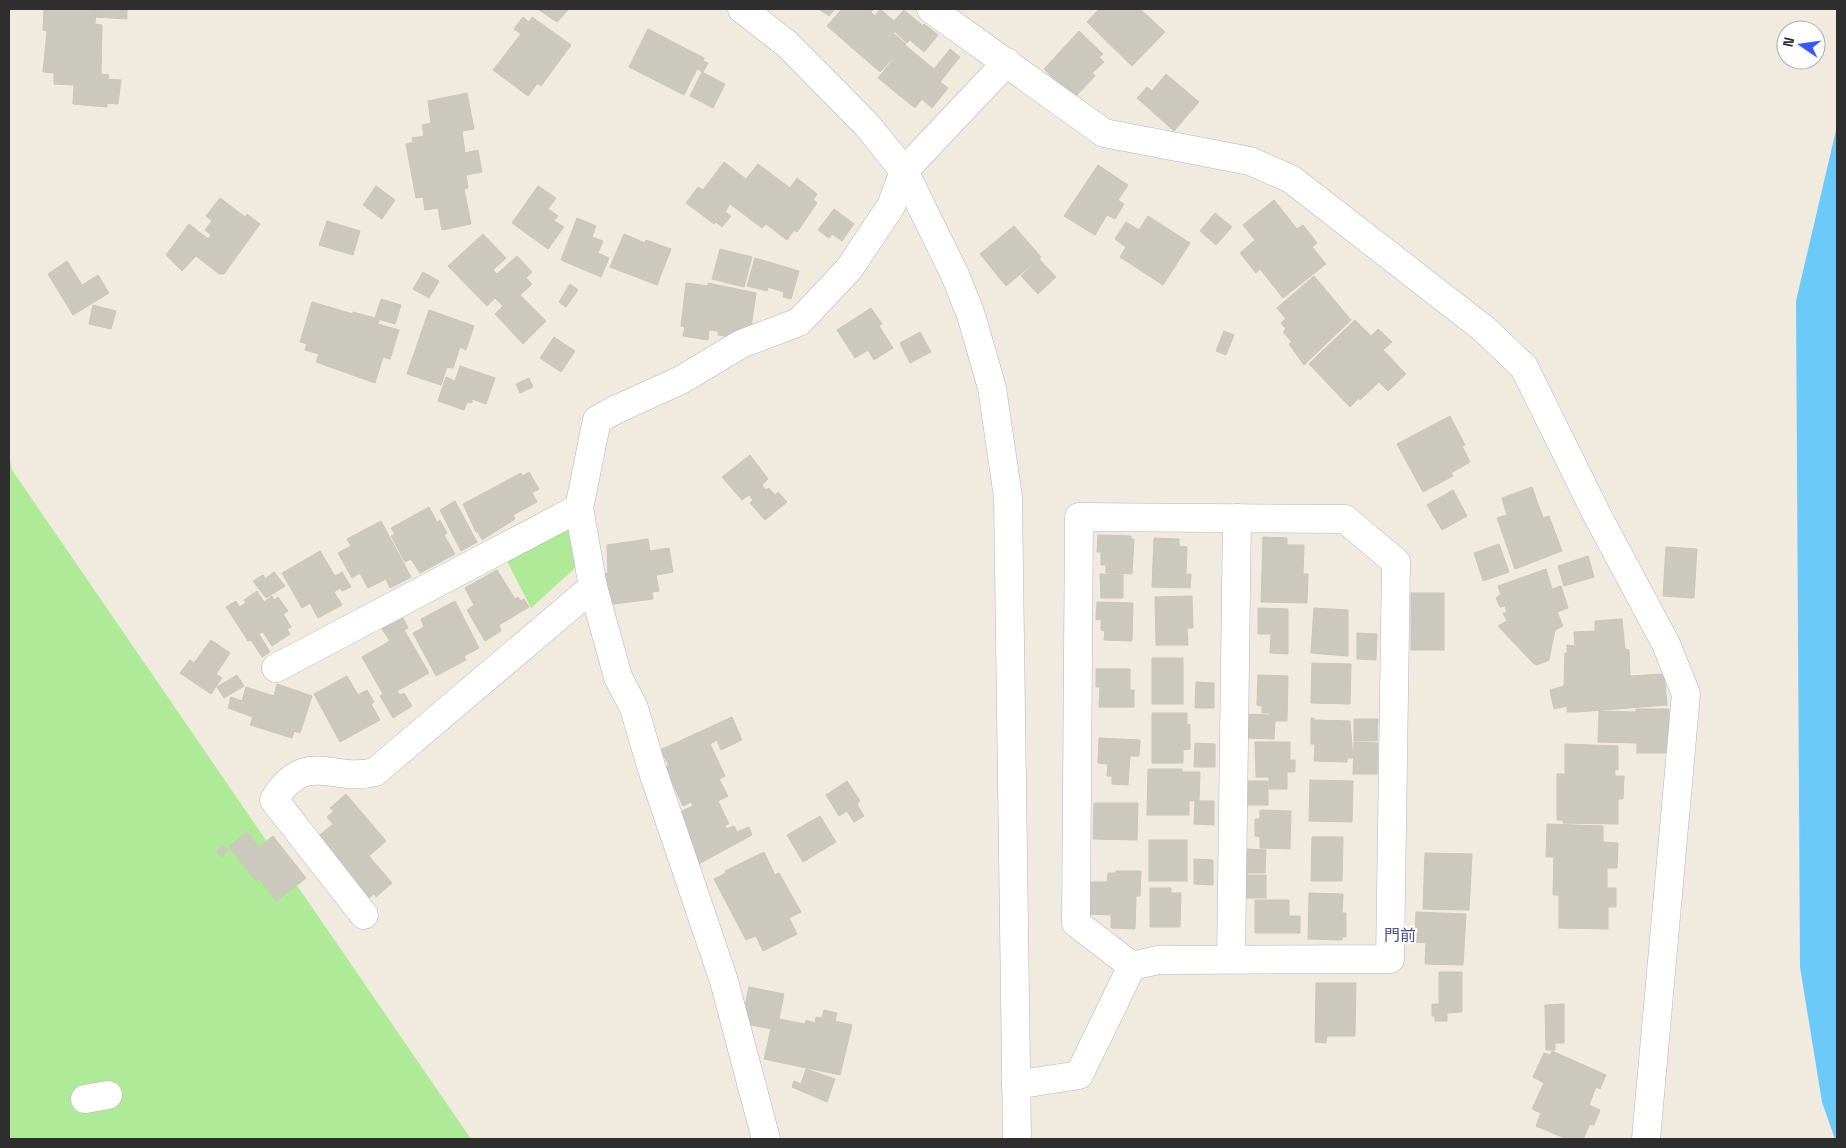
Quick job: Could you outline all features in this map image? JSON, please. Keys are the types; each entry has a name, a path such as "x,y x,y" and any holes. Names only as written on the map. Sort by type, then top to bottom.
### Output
{"street":[{"path":"742,9 787,44 867,126 904,172 955,275 971,316 992,388 1008,497 1017,1139"},
{"path":"931,9 1104,133 1250,161 1291,179 1484,329 1524,367 1596,513 1666,644 1686,694 1648,1095 1646,1139"},
{"path":"766,1139 724,981 651,766 634,708 618,677 593,587 579,508 597,420 681,380 741,344 799,322 850,269 890,206 904,172 1007,62"},
{"path":"276,668 579,508"},
{"path":"1079,517 1345,519 1396,562 1390,959 1158,960 1132,966 1076,923 1079,517"},
{"path":"1231,959 1237,518"},
{"path":"364,914 274,800 278,793 286,782 308,772 337,771 361,776 375,772 593,587"},
{"path":"1016,1085 1079,1074 1132,966"}],"green space":[{"path":"9,456 12,470 471,1139 9,1139"},
{"path":"568,529 574,531 577,561 574,569 531,608 507,561"}],"water":[{"path":"1837,126 1837,1139 1835,1139 1822,1102 1800,967 1796,301"}],"building":[{"path":"44,9 96,9 95,24 102,25 101,74 109,75 108,79 121,80 118,104 107,103 107,107 73,104 74,85 54,84 54,73 43,72 47,31 43,30"},
{"path":"96,9 127,9 127,19 95,17"},
{"path":"538,9 569,9 557,22"},
{"path":"819,9 835,9 829,16"},
{"path":"842,9 874,9 871,12 875,16 880,9 900,26 893,33 906,44 880,72 827,26"},
{"path":"1099,9 1140,9 1165,32 1132,66 1087,22"},
{"path":"904,10 922,25 907,43 895,32 900,26 894,21"},
{"path":"523,17 529,22 532,17 571,45 541,86 538,83 528,96 493,70 521,34 514,29"},
{"path":"924,24 938,35 924,52 910,40"},
{"path":"648,29 704,58 703,61 708,63 703,72 697,69 684,95 629,67"},
{"path":"1079,31 1103,54 1099,57 1104,62 1092,73 1095,76 1074,98 1044,69"},
{"path":"905,45 934,69 950,49 960,57 940,82 937,80 915,108 878,78"},
{"path":"702,72 725,84 713,108 690,96"},
{"path":"1166,74 1199,102 1174,131 1137,98 1147,87 1152,91"},
{"path":"937,80 948,88 932,108 922,99"},
{"path":"467,93 474,129 462,131 465,153 478,150 482,172 466,175 468,188 464,189 471,224 442,230 438,208 425,210 423,197 416,198 406,144 413,142 412,138 424,136 422,125 431,123 428,101"},
{"path":"724,162 746,179 758,164 790,188 797,178 817,194 813,200 817,203 797,232 794,230 787,240 766,224 762,228 730,204 725,212 731,216 722,227 716,222 714,224 686,203 698,187 703,190"},
{"path":"1098,165 1128,185 1118,200 1124,204 1115,219 1107,215 1095,235 1064,216"},
{"path":"376,186 395,200 382,219 363,205"},
{"path":"538,186 556,198 548,209 558,216 554,221 564,227 548,249 512,223"},
{"path":"220,198 245,217 247,214 260,224 224,274 219,274 196,256 182,271 166,255 189,224 208,239 211,235 205,230 212,221 206,216"},
{"path":"1274,200 1297,229 1303,225 1317,243 1312,247 1326,264 1283,298 1260,269 1256,273 1240,253 1255,240 1243,225"},
{"path":"834,209 854,224 842,241 832,234 829,238 818,230"},
{"path":"1215,213 1232,227 1216,245 1200,231"},
{"path":"1148,216 1190,243 1163,285 1120,257 1126,247 1115,239 1126,222 1139,230"},
{"path":"577,218 596,226 592,237 603,241 598,253 609,258 601,277 561,260"},
{"path":"327,221 360,231 353,255 319,245"},
{"path":"1014,226 1041,257 1006,286 980,254"},
{"path":"483,234 506,258 493,270 497,274 517,256 532,272 526,278 532,284 520,295 546,321 523,344 495,314 503,306 495,298 487,306 448,266"},
{"path":"624,234 645,243 646,240 671,249 657,285 610,267"},
{"path":"720,249 752,257 744,287 712,279"},
{"path":"755,258 799,271 791,299 783,297 784,292 768,287 767,291 747,286"},
{"path":"1039,259 1056,277 1038,294 1021,276"},
{"path":"67,261 82,285 98,275 109,293 73,315 48,274"},
{"path":"423,272 439,281 429,298 413,289"},
{"path":"1314,276 1351,320 1304,365 1289,344 1292,342 1283,332 1286,329 1281,323 1286,319 1277,308"},
{"path":"686,283 708,286 708,283 756,293 750,334 739,338 718,335 718,331 709,330 708,340 683,336 685,327 681,326"},
{"path":"570,284 578,290 566,307 559,302"},
{"path":"381,299 401,305 395,324 375,318"},
{"path":"312,302 353,314 353,312 375,318 379,320 378,324 399,330 390,359 383,357 375,383 316,362 319,354 305,350 307,344 300,342"},
{"path":"93,305 116,311 111,329 89,324"},
{"path":"871,308 882,324 879,326 893,348 874,360 868,350 855,358 837,330"},
{"path":"429,310 474,326 466,350 460,347 453,368 447,367 441,385 407,374"},
{"path":"1355,320 1371,336 1378,329 1392,342 1383,350 1406,374 1388,391 1379,382 1360,400 1318,355"},
{"path":"1224,331 1234,335 1226,355 1216,351"},
{"path":"920,332 931,352 910,363 900,343"},
{"path":"554,337 575,351 561,372 540,358"},
{"path":"1318,355 1359,398 1350,407 1309,364"},
{"path":"460,366 495,378 486,404 472,399 472,403 467,402 464,410 438,401 446,377 455,381"},
{"path":"529,378 533,387 520,393 516,384"},
{"path":"1450,416 1465,445 1462,446 1470,462 1451,473 1453,476 1423,492 1397,444"},
{"path":"750,455 768,479 762,485 766,490 769,488 775,495 778,492 787,502 765,520 750,503 753,500 749,495 742,500 722,477"},
{"path":"529,472 539,489 532,493 537,502 513,515 515,519 482,540 478,532 476,532 463,504 521,473 523,476"},
{"path":"1532,487 1543,518 1549,516 1562,551 1515,569 1497,518 1507,515 1502,498"},
{"path":"1453,490 1467,516 1442,530 1427,505"},
{"path":"455,501 477,542 461,551 440,510"},
{"path":"429,507 437,522 440,520 447,533 444,535 455,554 420,573 411,559 405,562 391,536 395,534 391,528"},
{"path":"381,521 411,577 390,588 386,579 368,588 360,573 352,578 338,553 351,546 347,539"},
{"path":"1098,535 1131,536 1131,539 1134,539 1132,574 1106,573 1106,565 1101,565 1101,552 1097,552"},
{"path":"1263,537 1287,538 1287,545 1304,545 1303,574 1308,574 1307,603 1261,602"},
{"path":"1154,538 1179,539 1179,546 1187,547 1186,574 1191,574 1190,588 1152,587"},
{"path":"648,539 650,551 669,548 673,572 656,575 659,591 652,592 653,599 606,605 601,574 608,573 607,545"},
{"path":"1499,544 1509,572 1483,581 1474,553"},
{"path":"1666,547 1697,549 1694,598 1663,596"},
{"path":"320,551 335,576 342,572 351,587 342,591 340,588 334,592 342,605 318,618 310,603 302,608 282,573"},
{"path":"1588,556 1594,577 1564,586 1558,566"},
{"path":"1546,569 1552,589 1561,586 1568,608 1557,612 1563,626 1555,630 1549,660 1537,665 1498,626 1507,621 1503,613 1507,613 1505,606 1500,607 1496,598 1501,594 1498,586"},
{"path":"497,570 515,599 518,597 521,601 524,599 529,607 499,625 501,631 485,641 467,610 474,605 465,588"},
{"path":"274,572 285,586 266,598 253,581 263,575 265,579"},
{"path":"1100,574 1123,575 1123,598 1101,598"},
{"path":"257,591 264,602 272,596 274,600 278,597 288,611 283,614 291,627 287,629 290,634 272,646 263,632 259,634 270,652 262,657 251,640 248,641 226,607 236,601 239,607 246,603 244,600"},
{"path":"1411,593 1444,593 1444,650 1411,650"},
{"path":"1192,596 1193,628 1187,628 1188,645 1156,645 1155,597"},
{"path":"455,601 479,648 464,656 466,660 436,676 413,633 424,627 421,619"},
{"path":"1097,602 1133,603 1132,641 1104,640 1105,631 1101,630 1101,619 1096,620"},
{"path":"1258,608 1288,609 1288,654 1270,653 1271,634 1258,634"},
{"path":"1314,608 1348,610 1348,656 1311,653"},
{"path":"403,618 408,628 404,630 429,673 397,691 400,695 404,693 412,706 393,718 380,696 383,694 362,657 390,641 382,629"},
{"path":"1622,619 1625,649 1629,650 1630,676 1664,674 1667,705 1577,712 1567,712 1567,706 1554,709 1550,690 1564,686 1565,653 1567,653 1567,645 1575,646 1574,632 1595,631 1595,621"},
{"path":"1357,633 1377,634 1376,660 1357,659"},
{"path":"211,640 230,653 216,674 222,678 211,694 180,673 190,660 194,663"},
{"path":"1152,658 1183,658 1183,704 1152,704"},
{"path":"1312,663 1351,664 1350,704 1311,703"},
{"path":"1096,669 1130,669 1130,690 1134,690 1134,707 1099,707 1100,687 1096,687"},
{"path":"237,675 244,686 224,698 217,687"},
{"path":"1258,675 1288,676 1287,721 1270,721 1270,713 1262,713 1262,706 1257,705"},
{"path":"347,676 358,695 367,690 374,702 371,704 380,720 340,742 314,694"},
{"path":"1196,682 1214,683 1214,708 1195,708"},
{"path":"277,684 312,696 300,733 294,731 292,738 250,725 253,717 228,708 231,697 242,701 246,687 274,696"},
{"path":"1636,709 1669,709 1668,753 1637,753 1637,743 1598,742 1599,711 1636,712"},
{"path":"1152,713 1187,713 1187,725 1190,724 1190,749 1183,750 1183,763 1152,763"},
{"path":"1246,714 1270,715 1270,721 1275,721 1274,739 1246,738"},
{"path":"732,717 742,740 721,750 717,740 710,744 725,776 719,779 728,796 718,801 729,824 725,825 726,829 734,826 737,832 749,827 752,835 695,866 680,812 693,806 691,802 683,806 665,767 669,765 660,750"},
{"path":"1311,718 1314,718 1314,720 1350,721 1353,758 1347,758 1347,762 1314,761 1315,744 1311,744"},
{"path":"1354,719 1378,719 1377,741 1354,741"},
{"path":"1099,738 1140,740 1139,756 1130,756 1128,785 1112,784 1112,776 1107,776 1108,764 1098,763"},
{"path":"1255,742 1290,742 1290,760 1295,760 1295,772 1287,772 1287,789 1269,789 1269,777 1256,777"},
{"path":"1354,742 1378,743 1377,774 1353,774"},
{"path":"1195,743 1215,744 1215,767 1194,767"},
{"path":"1565,744 1618,746 1618,770 1615,769 1615,776 1624,776 1623,799 1618,799 1618,824 1563,823 1563,820 1557,820 1557,774 1565,774"},
{"path":"1148,769 1182,769 1182,772 1200,772 1199,801 1189,801 1189,815 1147,815"},
{"path":"1310,780 1353,781 1352,822 1309,821"},
{"path":"847,781 860,801 857,804 864,816 854,822 847,811 839,816 826,795"},
{"path":"1246,781 1268,781 1268,805 1246,805"},
{"path":"346,794 386,841 369,856 392,883 376,897 374,894 366,900 314,840 333,824 327,817 334,811 330,808"},
{"path":"1195,801 1214,801 1214,825 1194,824"},
{"path":"1094,803 1138,803 1137,840 1093,839"},
{"path":"1260,810 1291,811 1290,849 1260,848 1260,837 1255,836 1255,819 1260,819"},
{"path":"820,816 836,842 803,862 787,835"},
{"path":"1547,824 1603,826 1603,842 1618,843 1617,868 1607,868 1607,888 1616,888 1616,907 1608,907 1608,929 1559,928 1559,895 1553,895 1554,857 1546,857"},
{"path":"247,832 259,847 273,836 306,878 276,901 259,878 256,881 229,847"},
{"path":"1312,837 1343,837 1342,881 1311,881"},
{"path":"1149,840 1187,840 1187,881 1149,881"},
{"path":"222,845 228,849 222,857 217,853"},
{"path":"1245,849 1266,850 1265,873 1244,873"},
{"path":"764,852 775,875 779,873 801,912 789,918 797,934 763,951 756,936 746,940 714,879 726,873 725,871"},
{"path":"1425,853 1472,854 1469,910 1423,909"},
{"path":"1194,859 1213,860 1213,885 1194,884"},
{"path":"1116,871 1141,871 1140,896 1136,896 1135,929 1111,928 1111,915 1088,914 1089,882 1107,882 1108,873 1116,873"},
{"path":"1244,875 1266,875 1266,898 1244,898"},
{"path":"1150,888 1171,888 1171,893 1181,893 1180,927 1150,927"},
{"path":"1309,893 1343,894 1342,913 1346,913 1346,937 1342,937 1342,940 1308,939"},
{"path":"1255,900 1289,900 1289,916 1300,916 1300,933 1255,933"},
{"path":"1416,912 1466,914 1463,965 1425,964 1426,943 1415,942"},
{"path":"1439,972 1462,972 1462,1012 1447,1013 1447,1021 1435,1021 1435,1016 1432,1016 1432,1004 1439,1004"},
{"path":"1316,983 1356,983 1355,1036 1327,1036 1326,1043 1315,1042"},
{"path":"749,987 784,994 779,1019 805,1024 806,1020 815,1023 816,1017 822,1018 824,1010 837,1013 835,1021 852,1025 840,1075 764,1059 771,1029 741,1023"},
{"path":"1564,1004 1564,1043 1555,1043 1555,1050 1546,1050 1545,1005"},
{"path":"1552,1051 1606,1075 1600,1089 1596,1087 1589,1105 1600,1110 1594,1125 1590,1124 1583,1139 1567,1139 1536,1126 1541,1113 1532,1109 1544,1083 1533,1077 1544,1053 1550,1055"},
{"path":"806,1069 835,1079 827,1102 792,1087 794,1081 801,1084"}],"district":[{"name":"門前","path":"1400,935"}]}
